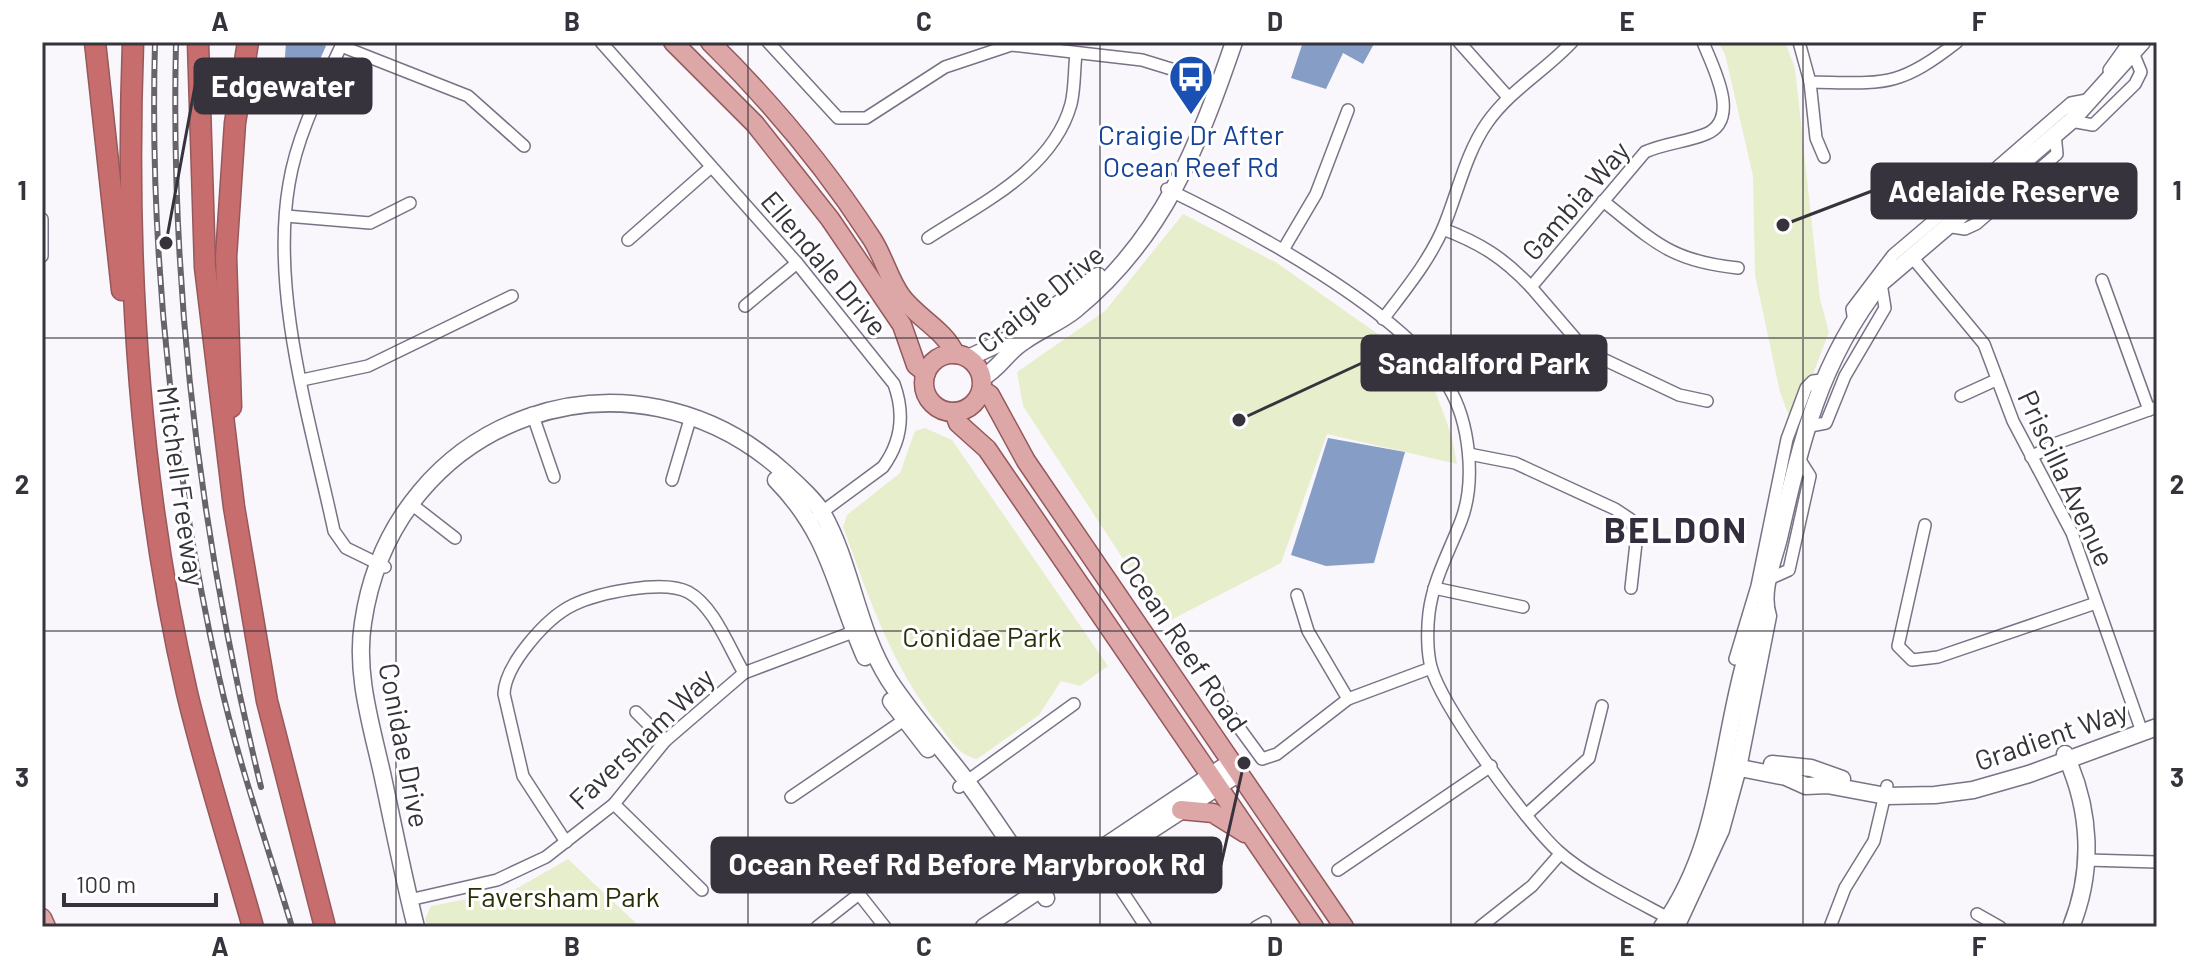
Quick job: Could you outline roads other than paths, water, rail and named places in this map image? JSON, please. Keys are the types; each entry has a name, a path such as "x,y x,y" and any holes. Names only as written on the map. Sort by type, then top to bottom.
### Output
{"highway":[{"path":"95,42 120,272 138,388"},
{"name":"Mitchell Freeway","path":"133,42 128,164 138,388 158,536 187,693 253,927"},
{"name":"Mitchell Freeway","path":"198,42 205,267 234,507 267,701 325,927"},
{"path":"234,507 226,257 235,123 248,42"}],"main road":[{"path":"673,42 755,124 830,219 902,325 916,365 926,373"},
{"path":"710,42 771,102 873,239 898,292 914,314 950,343 961,356 982,384 972,406 954,412 940,409 929,400 924,387 926,373 937,359 961,356"},
{"name":"Ocean Reef Road","path":"982,384 1026,461 1344,927"},
{"name":"Ocean Reef Road","path":"954,412 958,423 987,449 1314,927"},
{"path":"1181,810 1213,813 1254,839"},
{"path":"42,918 46,927"}],"street":[{"name":"Ellendale Drive","path":"601,42 797,263 894,384 901,417 898,439 883,467 817,515"},
{"path":"768,42 838,118 866,118 945,67 1012,44 1142,60 1215,82"},
{"name":"Craigie Drive","path":"1215,82 1224,42"},
{"name":"Craigie Drive","path":"982,384 1019,344 1075,310 1141,245 1170,191 1234,42"},
{"path":"1459,42 1508,97"},
{"path":"1383,319 1422,267 1443,229 1472,150 1486,124 1508,97 1572,42"},
{"name":"Gambia Way","path":"1443,229 1479,242 1505,259 1531,287 1645,152 1669,142 1708,133 1720,123 1725,104 1703,42"},
{"path":"1799,42 1810,82 1816,138 1824,157"},
{"path":"1810,82 1890,83 1924,68 1957,42"},
{"path":"381,565 338,540 302,380 287,292 286,216 289,183 304,132 342,44 468,96 524,146"},
{"path":"1735,659 1772,545 1805,427 1822,380 1854,322 1881,283 2071,121 2110,82 2135,46"},
{"path":"2071,121 2093,125 2115,106 2141,72 2135,46"},
{"path":"928,238 1029,171 1055,136 1071,105 1076,54"},
{"path":"1988,191 1988,175 2071,103 2093,99"},
{"path":"1283,250 1316,194 1348,110"},
{"path":"1946,226 1965,229 1976,224 2035,176 2057,154 2055,134"},
{"path":"628,240 711,167"},
{"path":"1170,191 1283,250 1383,319 1429,361 1449,387 1469,454 1462,519 1434,588 1429,623 1431,668 1459,720 1526,815 1560,854 1671,924 1714,853 1732,761 1739,685 1758,614 1765,606 1787,439 1806,388 1813,381 1822,380"},
{"name":"Craigie Drive","path":"961,356 1009,339 1097,277 1140,231 1170,191"},
{"path":"1603,201 1664,249 1697,264 1738,268"},
{"path":"286,216 370,223 410,203"},
{"path":"1854,322 1852,309 1893,255 1952,205 1966,208"},
{"path":"42,219 42,256"},
{"name":"Priscilla Avenue","path":"1912,257 1984,344 1996,380 2031,457 2072,533 2146,728"},
{"path":"745,306 797,263"},
{"path":"2031,457 2057,443 2153,409 2102,280"},
{"path":"1805,427 1826,423 1845,376 1885,308 1881,283"},
{"path":"1531,287 1586,351 1679,395 1707,401"},
{"path":"302,380 368,366 512,296"},
{"name":"Priscilla Avenue","path":"1961,396 1996,380"},
{"name":"Conidae Drive","path":"423,927 413,899 364,688 362,624 381,565 414,506 466,448 534,419 582,403 617,402 689,420 747,443 786,475 817,515 860,630 909,717 963,784 1039,897"},
{"path":"534,419 554,477"},
{"path":"672,480 689,420"},
{"path":"1469,454 1515,463 1615,509 1630,519 1637,534 1631,588"},
{"path":"1769,579 1789,570 1792,558 1810,476 1797,457"},
{"path":"414,506 455,538"},
{"path":"1925,525 1898,646 1912,660 1938,657 2096,603"},
{"path":"566,842 523,776 504,694 513,663 561,612 591,599 648,587 682,590 702,603 744,673"},
{"path":"1434,588 1523,607"},
{"path":"1297,595 1308,631 1348,699"},
{"name":"Faversham Way","path":"413,899 497,880 546,857 614,804 665,741 744,673 860,630"},
{"path":"1216,685 1221,703 1262,759 1277,754 1348,699 1431,668"},
{"path":"963,784 1074,704"},
{"path":"1526,815 1589,758 1602,706"},
{"path":"636,712 665,741"},
{"path":"791,797 909,717"},
{"name":"Gradient Way","path":"1732,761 1806,786 1886,791 1973,790 2146,728 2157,718"},
{"path":"2067,757 2083,809 2087,860 2081,898 2071,927"},
{"path":"1338,870 1491,766"},
{"path":"984,927 1039,897 1235,767"},
{"path":"1100,857 1181,810 1214,780"},
{"path":"1830,927 1845,888 1874,841 1886,791"},
{"path":"614,804 702,890"},
{"path":"1480,927 1532,886 1560,854"},
{"path":"1100,857 1146,927"},
{"path":"2087,860 2157,862"},
{"path":"817,927 859,894 885,927"},
{"path":"1001,927 1039,897"},
{"name":"Conidae Drive","path":"413,899 416,927"},
{"path":"1977,914 2000,927"}],"water":[{"path":"286,42 317,42 326,46 299,106 282,100"},
{"path":"1303,42 1375,42 1363,64 1343,53 1326,89 1291,78"},
{"path":"1328,438 1405,452 1374,563 1326,566 1291,555"}],"railway":[{"path":"155,42 154,122 160,282 189,520 227,709 292,927"},
{"path":"176,42 178,230 194,417 222,603 261,787"}],"place":[{"name":"Craigie Dr After Ocean Reef Rd","path":"1191,116"},
{"name":"Adelaide Reserve","path":"1783,225"},
{"name":"Edgewater","path":"166,243"},
{"name":"Sandalford Park","path":"1239,420"},
{"name":"Ocean Reef Rd Before Marybrook Rd","path":"1244,763"}],"district":[{"name":"BELDON","path":"1676,528"}],"park label":[{"name":"Conidae Park","path":"982,636"},
{"name":"Faversham Park","path":"563,896"}]}
